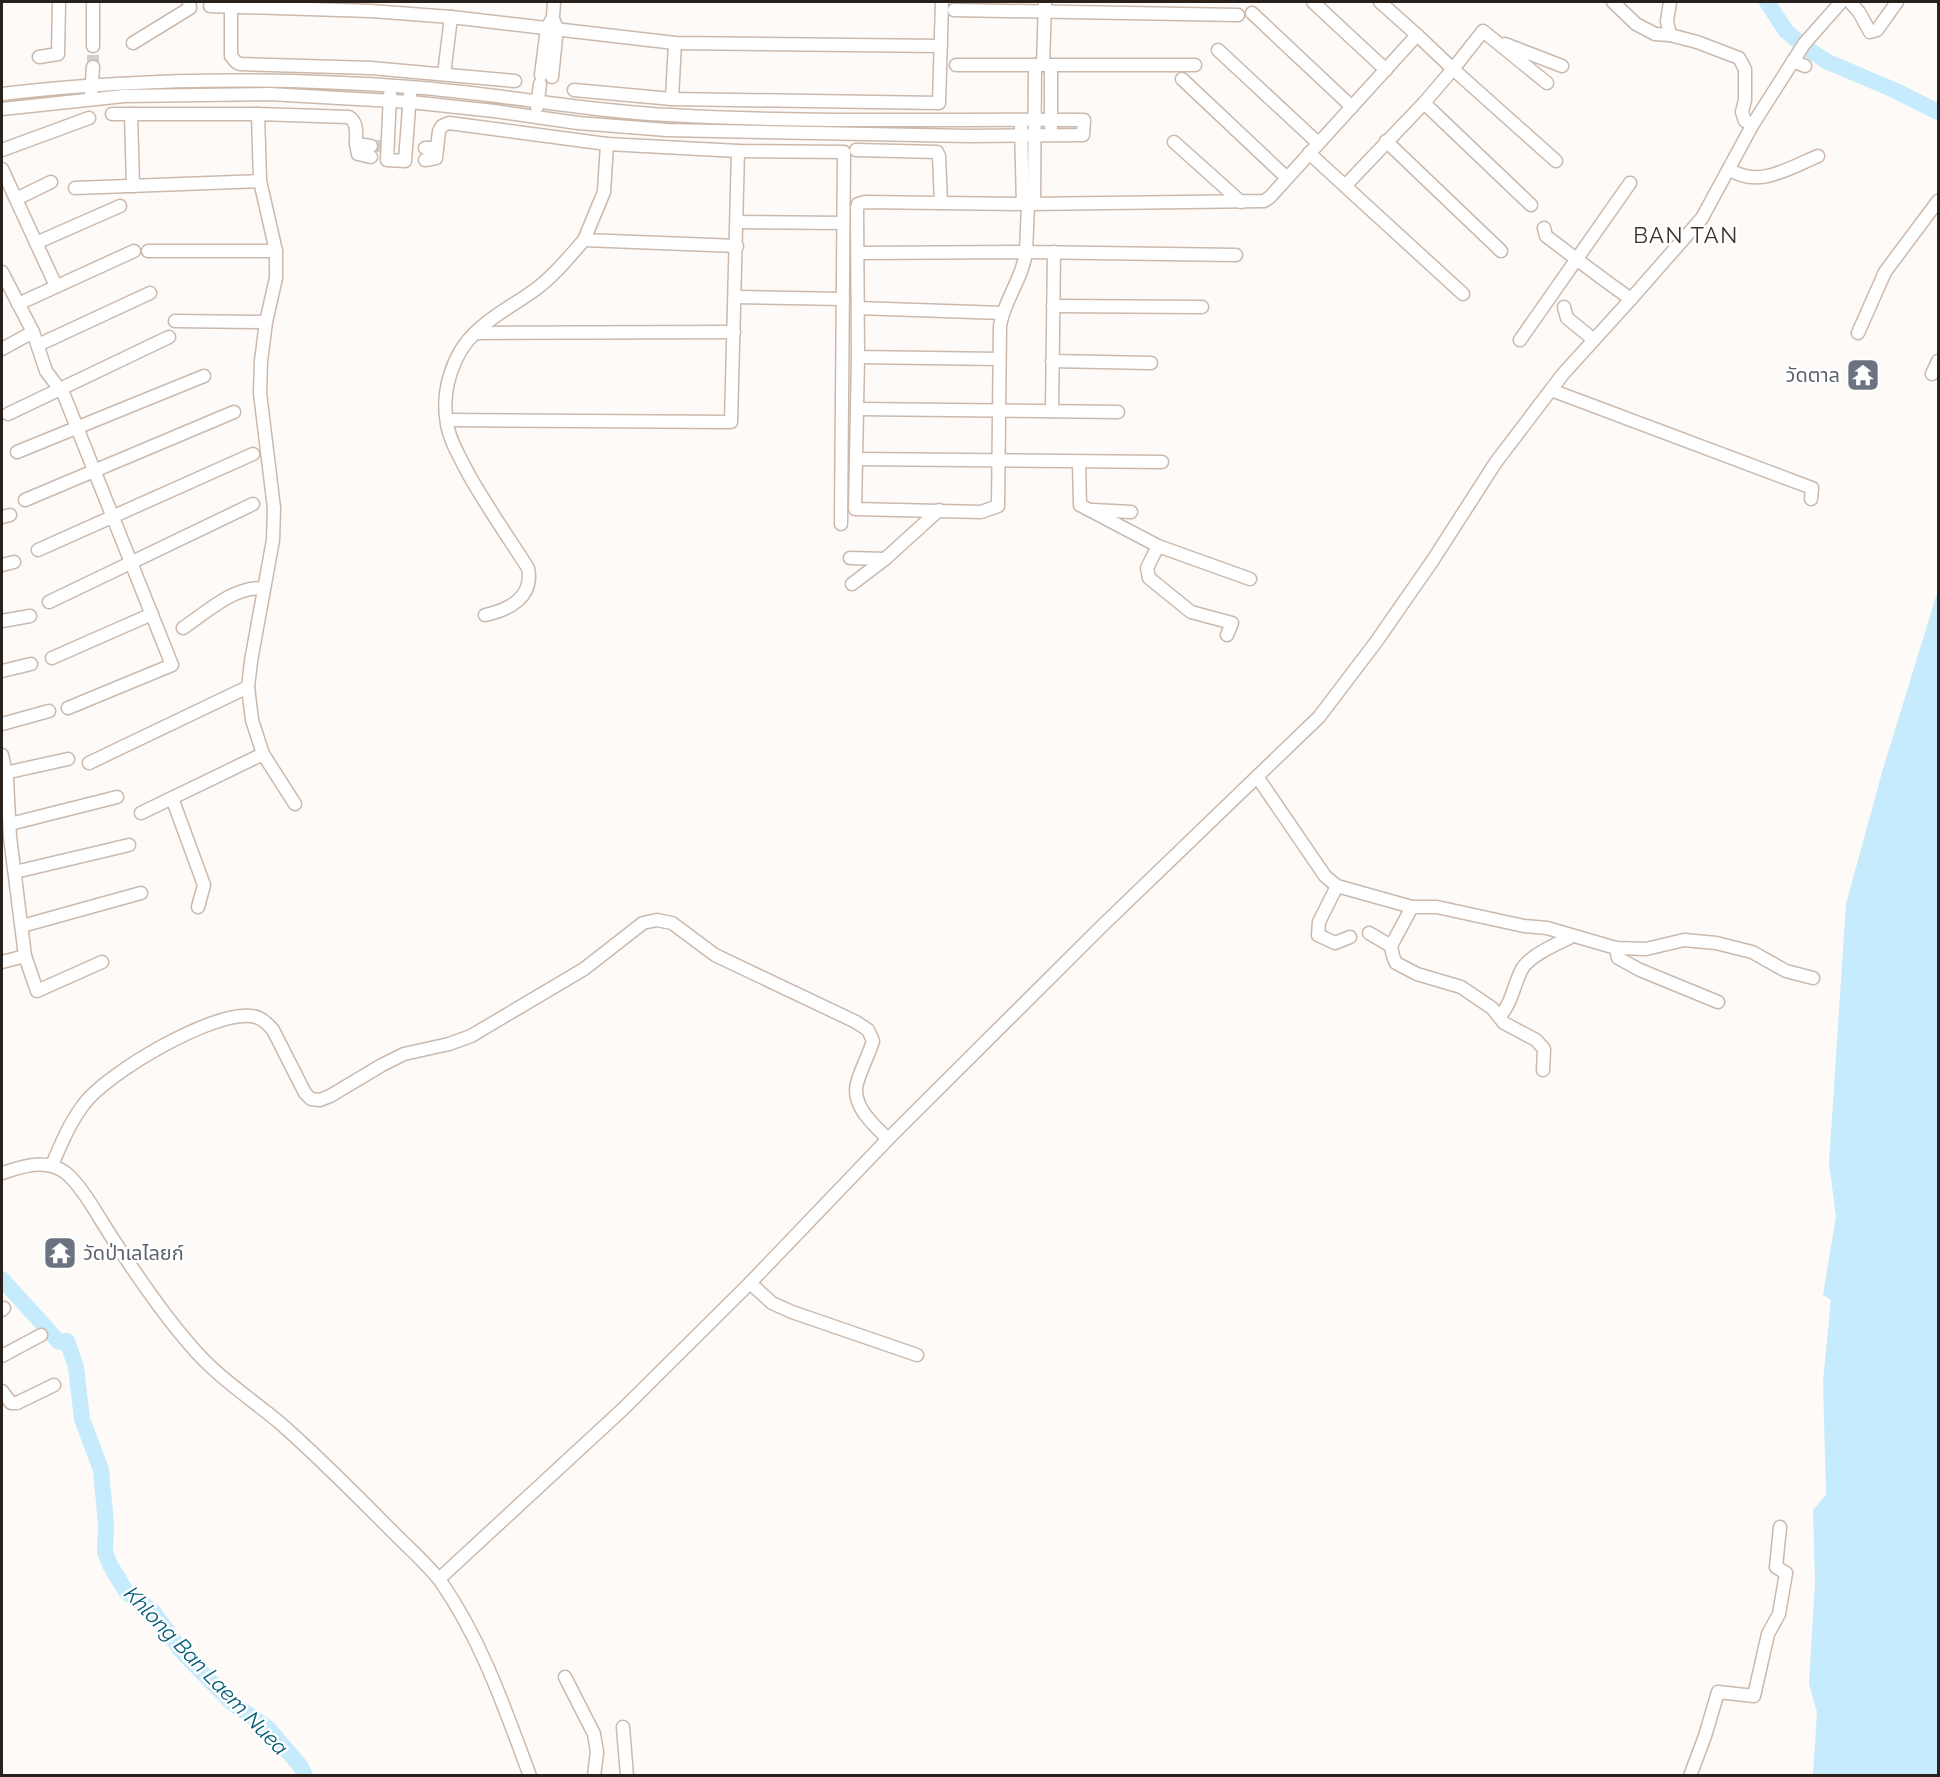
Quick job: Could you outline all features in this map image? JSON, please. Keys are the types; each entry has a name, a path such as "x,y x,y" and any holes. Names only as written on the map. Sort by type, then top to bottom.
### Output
{"street":[{"path":"39,57 58,54 59,2"},
{"path":"93,2 93,46"},
{"path":"133,43 190,8 189,2"},
{"path":"541,118 554,2"},
{"path":"574,90 672,99 939,103 942,2"},
{"path":"1313,2 1386,70"},
{"path":"1380,2 1556,161"},
{"path":"1614,2 1636,24 1655,34 1670,35 1697,42 1738,58 1745,69 1742,112 1745,121 1753,124"},
{"path":"1670,2 1667,21 1670,35"},
{"path":"439,1579 623,1409 750,1283 888,1139 1102,926 1319,717 1376,642 1433,560 1496,462 1551,390 1593,339 1702,218 1753,124 1797,61 1810,36 1841,2"},
{"path":"1850,2 1870,32 1877,30 1896,2"},
{"path":"210,6 231,4 371,11 552,24 675,43 941,46"},
{"path":"231,4 231,56 240,64 371,68 515,81"},
{"path":"954,10 1045,6 1238,15"},
{"path":"1045,6 1043,65 1051,120 1050,135"},
{"path":"1252,13 1352,107"},
{"path":"444,74 451,17"},
{"path":"1345,186 1424,103 1484,31 1547,83"},
{"path":"1043,65 1028,120 1028,204 1026,252 1002,313 999,359 998,506 981,512 855,509 858,357 857,208 861,202 1028,204 1264,201 1417,35"},
{"path":"1493,39 1562,66"},
{"path":"672,99 675,43"},
{"path":"1218,50 1318,143"},
{"path":"956,65 1195,65"},
{"path":"91,92 93,67"},
{"path":"2,94 91,92 155,95 269,94 410,102 667,130 830,134 1083,135 1084,120 757,119 667,115 410,87 266,80 156,81 91,92 2,110"},
{"path":"1182,80 1287,178"},
{"path":"379,152 391,86"},
{"path":"410,87 410,102 419,153"},
{"path":"1424,103 1531,205"},
{"path":"112,114 258,114 349,117 356,125 356,144 360,156 379,152 419,153 442,126 449,123 607,144 738,151 844,152 841,524"},
{"path":"131,114 133,186"},
{"path":"258,114 260,181 276,251 276,278 266,322 260,393 274,508 273,540 263,588 248,687 252,720 263,754 296,804"},
{"path":"667,115 667,130"},
{"path":"2,150 89,118"},
{"path":"830,119 830,134"},
{"path":"938,135 939,120"},
{"path":"1386,141 1501,251"},
{"path":"1174,142 1241,202"},
{"path":"485,615 500,612 522,597 530,579 528,568 477,490 457,453 447,420 445,402 452,371 460,351 475,333 496,315 537,289 560,268 584,240 604,192 607,144"},
{"path":"856,150 937,152 941,203"},
{"path":"447,420 731,422 738,151"},
{"path":"1309,153 1463,294"},
{"path":"1729,169 1739,176 1753,179 1767,177 1818,156"},
{"path":"2,168 56,286"},
{"path":"75,188 260,181"},
{"path":"16,199 51,182"},
{"path":"1520,340 1630,183"},
{"path":"1858,333 1885,272 1938,201"},
{"path":"36,243 120,206"},
{"path":"737,222 843,223"},
{"path":"1544,228 1546,236 1631,299"},
{"path":"584,240 737,246"},
{"path":"18,304 134,251"},
{"path":"148,251 276,251"},
{"path":"858,253 1054,252 1236,255"},
{"path":"1052,411 1054,252"},
{"path":"2,272 6,291 18,304 33,332 46,371 64,395 172,664 68,708"},
{"path":"38,345 150,293"},
{"path":"735,297 843,298"},
{"path":"1053,306 1202,307"},
{"path":"1564,307 1567,318 1593,339"},
{"path":"858,308 1002,313"},
{"path":"175,321 266,322"},
{"path":"2,349 33,332"},
{"path":"475,333 734,332"},
{"path":"9,414 169,337"},
{"path":"858,357 999,359"},
{"path":"1932,374 1938,361"},
{"path":"1052,362 1151,363"},
{"path":"17,452 204,376"},
{"path":"1551,390 1812,488 1811,500"},
{"path":"857,409 1118,412"},
{"path":"25,500 234,412"},
{"path":"38,550 253,454"},
{"path":"856,459 1162,462"},
{"path":"1079,462 1080,505 1158,546 1250,579"},
{"path":"49,602 253,504"},
{"path":"852,584 885,560 939,510"},
{"path":"1088,510 1131,512"},
{"path":"1158,546 1147,568 1149,578 1191,612 1232,623 1227,635"},
{"path":"850,558 885,560"},
{"path":"183,628 235,593 251,588 263,588"},
{"path":"52,658 152,614"},
{"path":"2,621 30,616"},
{"path":"2,671 32,664"},
{"path":"89,763 248,687"},
{"path":"2,724 49,711"},
{"path":"141,813 263,754"},
{"path":"2,755 25,956 37,991 102,962"},
{"path":"5,773 68,759"},
{"path":"1258,778 1325,876 1337,886 1412,907 1437,907 1524,926 1547,928 1616,948 1646,949 1684,940 1716,943 1752,952 1786,971 1813,978"},
{"path":"10,824 117,797"},
{"path":"172,798 204,885 198,907"},
{"path":"15,872 129,844"},
{"path":"1337,886 1319,922 1318,935 1335,943 1350,937"},
{"path":"21,926 141,893"},
{"path":"1412,907 1391,946 1396,963 1417,974 1461,987 1492,1008 1504,1023 1536,1040 1545,1049 1543,1070"},
{"path":"52,1165 84,1103 103,1084 164,1045 210,1022 251,1016 266,1021 273,1030 305,1093 311,1099 320,1100 404,1054 449,1044 471,1036 584,969 643,923 657,920 672,923 715,955 835,1011 868,1030 873,1041 856,1083 855,1094 861,1108 888,1139"},
{"path":"1369,933 1391,946"},
{"path":"1500,1016 1510,1003 1524,966 1544,951 1573,936"},
{"path":"1616,948 1618,958 1640,970 1718,1002"},
{"path":"2,962 25,956"},
{"path":"2,1173 39,1164 52,1165 67,1174 89,1201 191,1347 227,1381 321,1461 439,1579 468,1625 509,1717 530,1776"},
{"path":"750,1283 764,1297 792,1312 917,1354"},
{"path":"2,1356 41,1335"},
{"path":"2,1391 11,1403 54,1385"},
{"path":"1690,1776 1718,1692 1754,1696 1768,1634 1779,1614 1786,1573 1776,1567 1780,1527"},
{"path":"565,1677 594,1734 597,1752 594,1776"},
{"path":"623,1727 627,1776"}],"water":[{"path":"1938,590 1938,1775 1813,1775 1817,1712 1809,1684 1815,1582 1813,1510 1826,1495 1823,1381 1831,1300 1823,1295 1836,1217 1829,1163 1846,904 1883,769"}],"waterway":[{"path":"1767,2 1786,31 1806,48 1828,62 1894,90 1938,112"},
{"name":"Khlong Ban Laem Nuea","path":"2,1279 59,1342 67,1341 76,1367 82,1419 101,1470 106,1524 105,1552 127,1593 152,1610 182,1652 232,1703 268,1728 301,1767 305,1776"}],"tunnel":[{"path":"93,46 93,67"},
{"path":"371,146 381,146"}],"place":[{"name":"วัดตาล","path":"1863,375"},
{"name":"วัดป่าเลไลยก์","path":"60,1253"}],"district":[{"name":"BAN TAN","path":"1686,235"}]}
